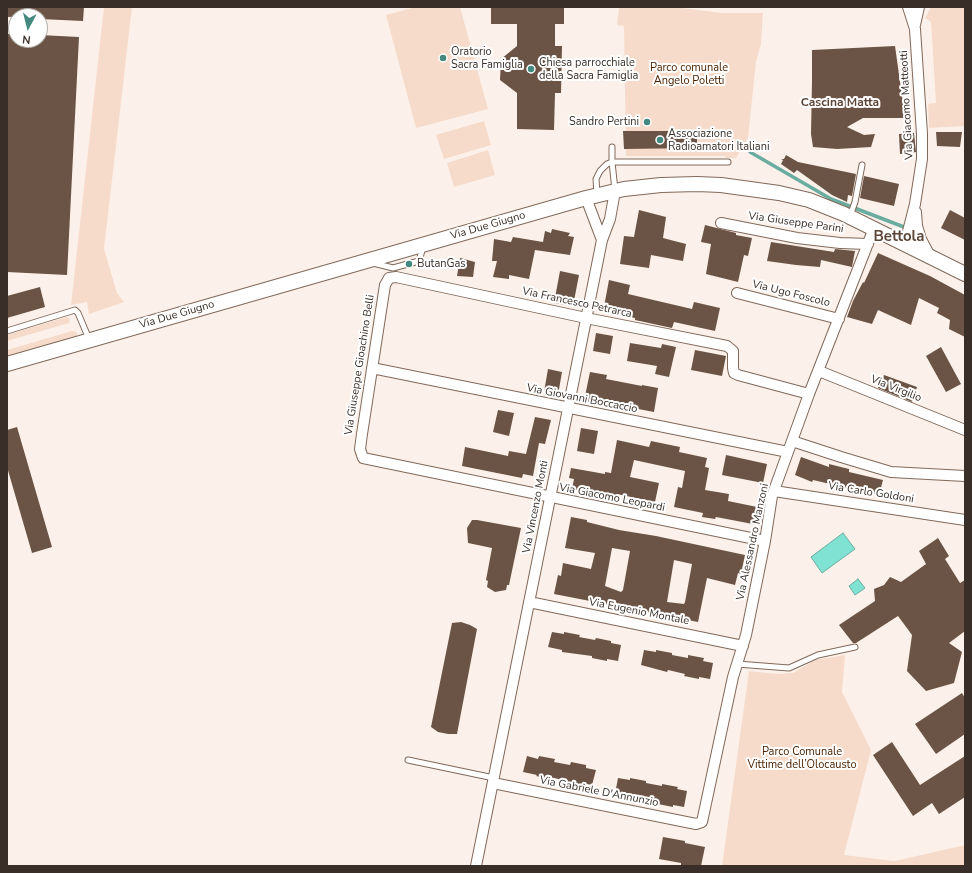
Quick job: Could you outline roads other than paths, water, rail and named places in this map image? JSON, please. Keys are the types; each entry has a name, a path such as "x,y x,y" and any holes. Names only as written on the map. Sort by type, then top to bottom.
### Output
{"main road":[{"name":"Via Due Giugno","path":"7,364 591,197 636,187 670,184 721,185 758,189 792,196 851,214 874,228 965,274"}],"street":[{"name":"Via Giacomo Matteotti","path":"908,7 915,29"},
{"name":"Via Giacomo Matteotti","path":"905,243 915,204 921,171 922,148 915,29 919,7"},
{"name":"Via Vincenzo Monti","path":"476,866 602,240 610,219 615,191"},
{"path":"591,197 602,240"},
{"name":"Via Giacomo Matteotti","path":"915,204 920,239 930,256"},
{"name":"Via Giuseppe Parini","path":"721,223 797,238 840,243 868,244"},
{"name":"Via Alessandro Manzoni","path":"700,823 703,819 733,677 744,646 774,491 874,228"},
{"name":"Via Francesco Petrarca","path":"389,278 396,277 586,318 727,346 733,351 734,373 810,394"},
{"name":"Via Giuseppe Gioachino Belli","path":"362,456 360,449 372,368 385,285 389,278"},
{"name":"Via Ugo Foscolo","path":"737,293 839,319"},
{"name":"Via Giovanni Boccaccio","path":"372,368 788,452"},
{"name":"Via Virgilio","path":"819,371 965,430"},
{"path":"792,441 891,472 965,476"},
{"name":"Via Giacomo Leopardi","path":"362,456 365,459 765,541"},
{"name":"Via Carlo Goldoni","path":"774,491 965,520"},
{"name":"Via Eugenio Montale","path":"529,602 744,646"},
{"name":"Via Gabriele D'Annunzio","path":"493,780 696,824 700,823"}],"lane":[{"path":"612,147 615,191"},
{"path":"591,197 596,179 600,172 607,164 612,162 728,162"},
{"path":"851,214 855,202 862,165"},
{"path":"7,331 75,310 78,313 90,340"},
{"path":"737,664 789,668 818,655 854,647"},
{"path":"408,760 493,780"}],"water":[{"path":"843,533 855,549 822,573 811,557"},
{"path":"858,579 865,588 855,595 849,586"}],"waterway":[{"path":"750,152 831,199 904,227"}],"place":[{"name":"Oratorio Sacra Famiglia","path":"443,58"},
{"name":"Chiesa parrocchiale della Sacra Famiglia","path":"531,69"},
{"name":"Sandro Pertini","path":"647,122"},
{"name":"Associazione Radioamatori Italiani","path":"660,140"},
{"name":"ButanGas","path":"409,264"}],"district":[{"name":"Cascina Matta","path":"840,103"},
{"name":"Bettola","path":"899,237"}],"park label":[{"name":"Parco comunale Angelo Poletti","path":"689,74"},
{"name":"Parco Comunale Vittime dell’Olocausto","path":"802,758"}]}
